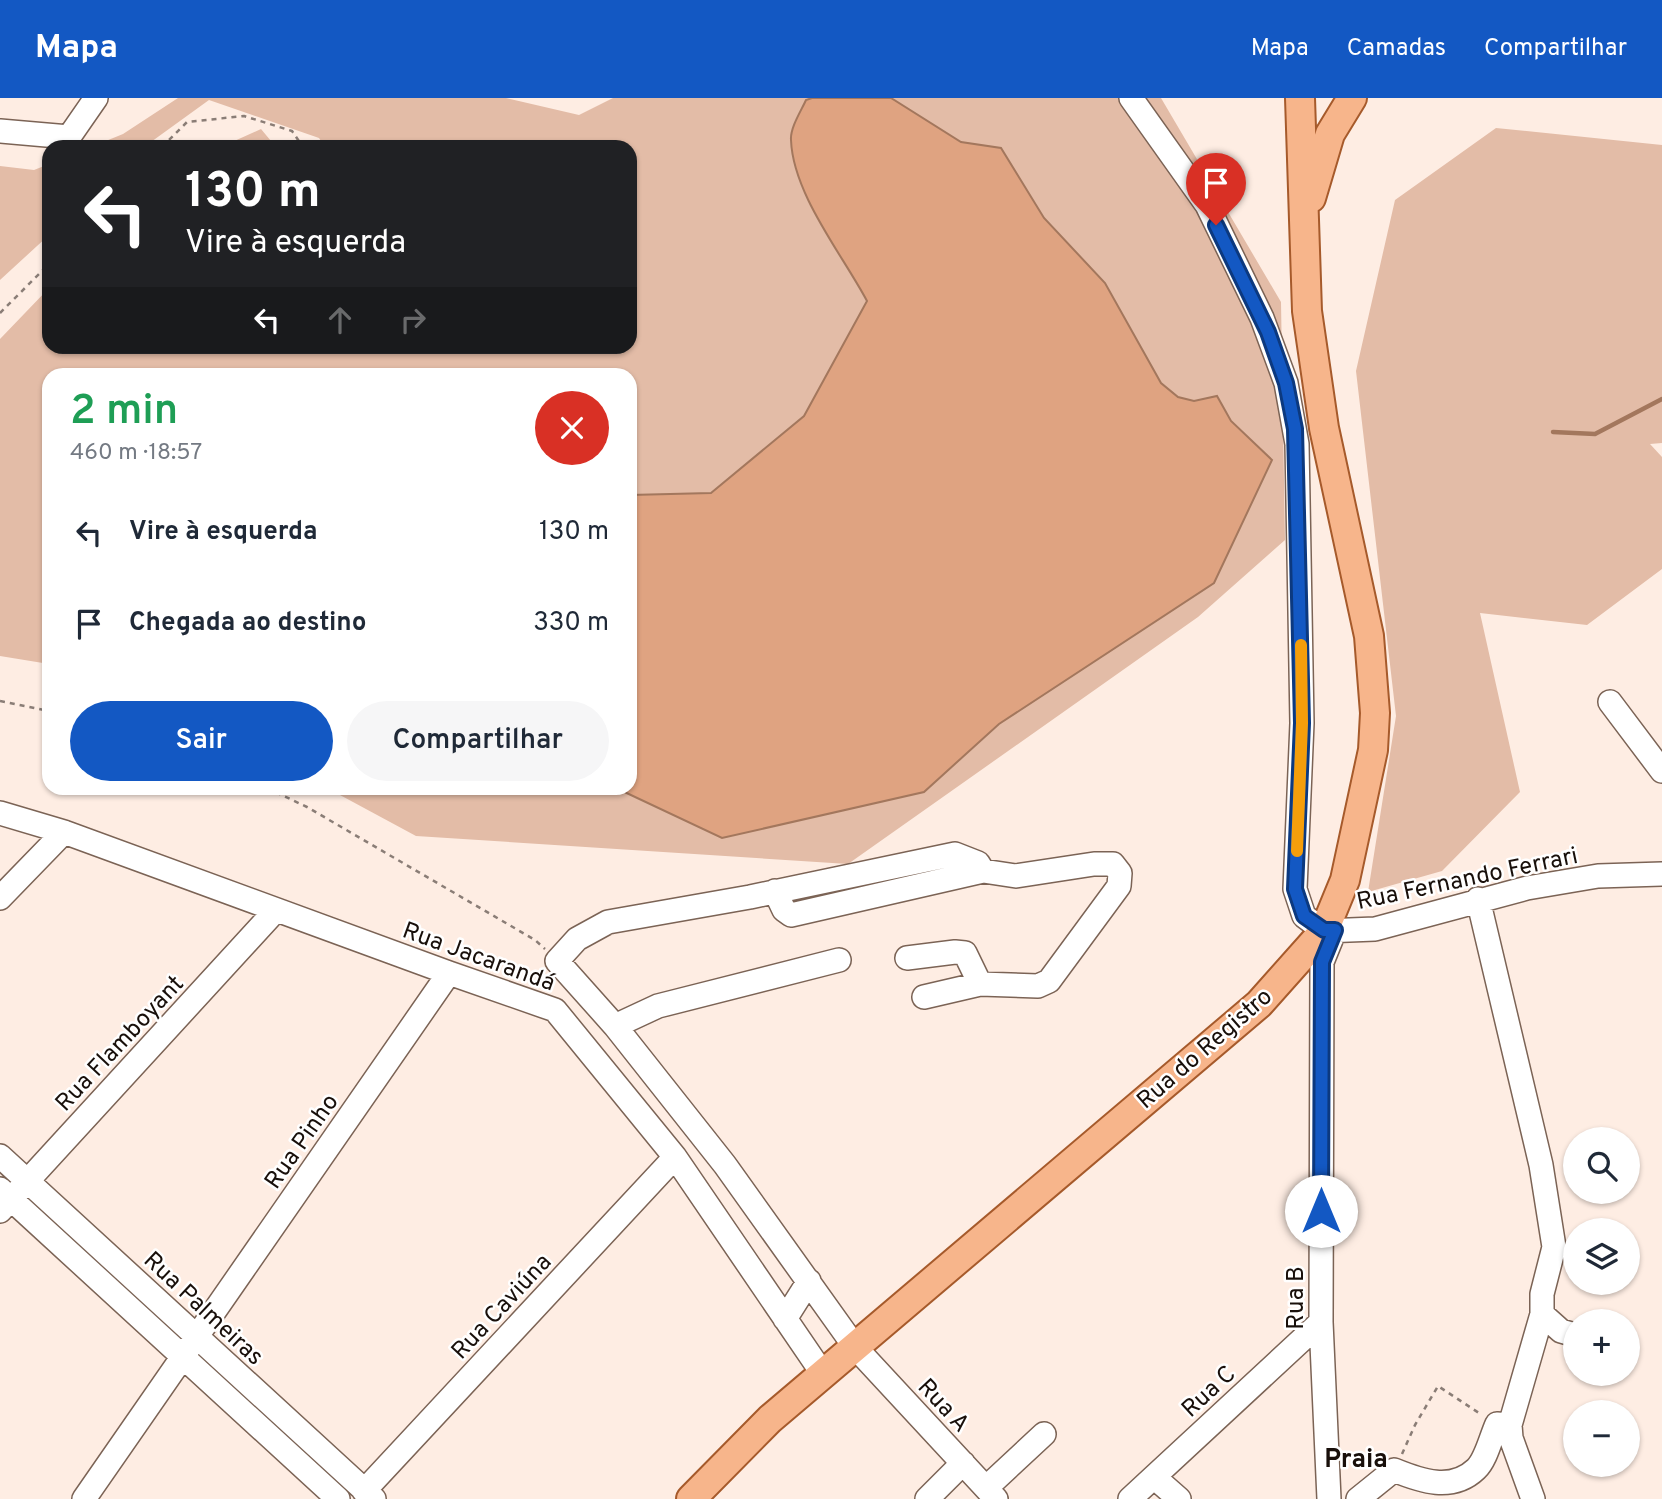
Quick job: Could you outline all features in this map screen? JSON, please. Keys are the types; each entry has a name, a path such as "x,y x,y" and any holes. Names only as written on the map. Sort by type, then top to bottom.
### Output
{"main road":[{"name":"Rua do Registro","path":"691,1499 770,1419 1259,1004 1329,930 1345,880 1373,750 1375,713 1369,636 1324,428 1307,311 1302,231 1300,98"},
{"path":"1302,231 1330,134 1352,98"}],"street":[{"path":"0,131 69,136 96,98"},
{"path":"1131,98 1207,205 1262,318 1286,383 1297,444 1301,618 1302,723 1295,889 1304,916 1329,930"},
{"path":"1611,702 1662,771"},
{"name":"Rua Jacarandá","path":"0,813 64,832 555,1010 675,1157 823,1374"},
{"path":"0,898 64,832"},
{"path":"557,961 577,939 608,922 775,891 784,911 791,915 982,871 1016,876 1094,864 1113,864 1120,873 1119,886 1049,981 1038,986 980,984 924,997"},
{"name":"Rua Fernando Ferrari","path":"1329,930 1375,929 1527,888 1598,876 1662,874"},
{"path":"1358,1499 1394,1470 1425,1483 1459,1480 1478,1468 1503,1424 1542,1314 1542,1294 1554,1247 1541,1166 1478,900"},
{"name":"Rua Flamboyant","path":"4,1200 27,1181 276,910"},
{"name":"Rua B","path":"1329,930 1322,962 1321,1322 1329,1499"},
{"path":"907,958 964,953 980,984"},
{"path":"615,1026 658,1006 839,960"},
{"name":"Rua A","path":"557,961 615,1026 724,1165 855,1347 991,1494"},
{"name":"Rua Pinho","path":"84,1499 449,973"},
{"name":"Rua Palmeiras","path":"0,1156 369,1495"},
{"name":"Rua Caviúna","path":"369,1495 675,1157"},
{"name":"Rua Palmeiras","path":"4,1200 182,1357 329,1496"},
{"path":"785,1319 809,1281"},
{"path":"1542,1314 1563,1332"},
{"name":"Rua C","path":"1130,1499 1321,1322"},
{"path":"1503,1424 1511,1438 1533,1499"},
{"path":"991,1494 1044,1434"},
{"path":"927,1499 963,1464"},
{"path":"1154,1477 1179,1499"}],"path":[{"path":"169,140 187,122 244,116 292,131 298,140"},
{"path":"0,313 42,271"},
{"path":"0,701 42,710"},
{"path":"282,795 307,807 535,940 557,961"},
{"path":"1394,1470 1415,1425 1438,1386 1503,1424"}],"shaded area":[{"path":"178,98 506,98 579,115 613,98 1161,98 1281,302 1285,540 1198,617 848,864 416,836 340,795 637,795 637,368 42,368 42,663 0,656 0,339 42,295 42,354 637,354 637,140 320,140 209,100 154,140 108,140 123,134"},
{"path":"891,98 961,142 1001,148 1044,218 1105,283 1161,383 1178,397 1194,401 1217,396 1231,421 1272,460 1214,583 999,724 924,792 722,838 631,795 637,795 637,495 711,493 804,416 867,301 820,223 800,181 791,140 792,130 806,100"},
{"path":"1496,128 1662,145 1662,443 1650,444 1662,457 1662,569 1587,625 1480,613 1520,792 1442,871 1368,892 1396,716 1356,371 1395,200"},
{"path":"261,129 270,140 237,140"},
{"path":"0,166 34,170 42,167 42,241 0,280"}],"waterway":[{"path":"1553,432 1595,434 1662,399"}],"slow traffic":[{"path":"1297,851 1302,723 1301,645"}],"district":[{"name":"Praia","path":"1356,1458"}],"route":[{"path":"1216,225 1268,332 1286,383 1297,444 1302,723 1295,889 1304,916 1324,930 1335,930 1322,962 1321,1211"}]}
